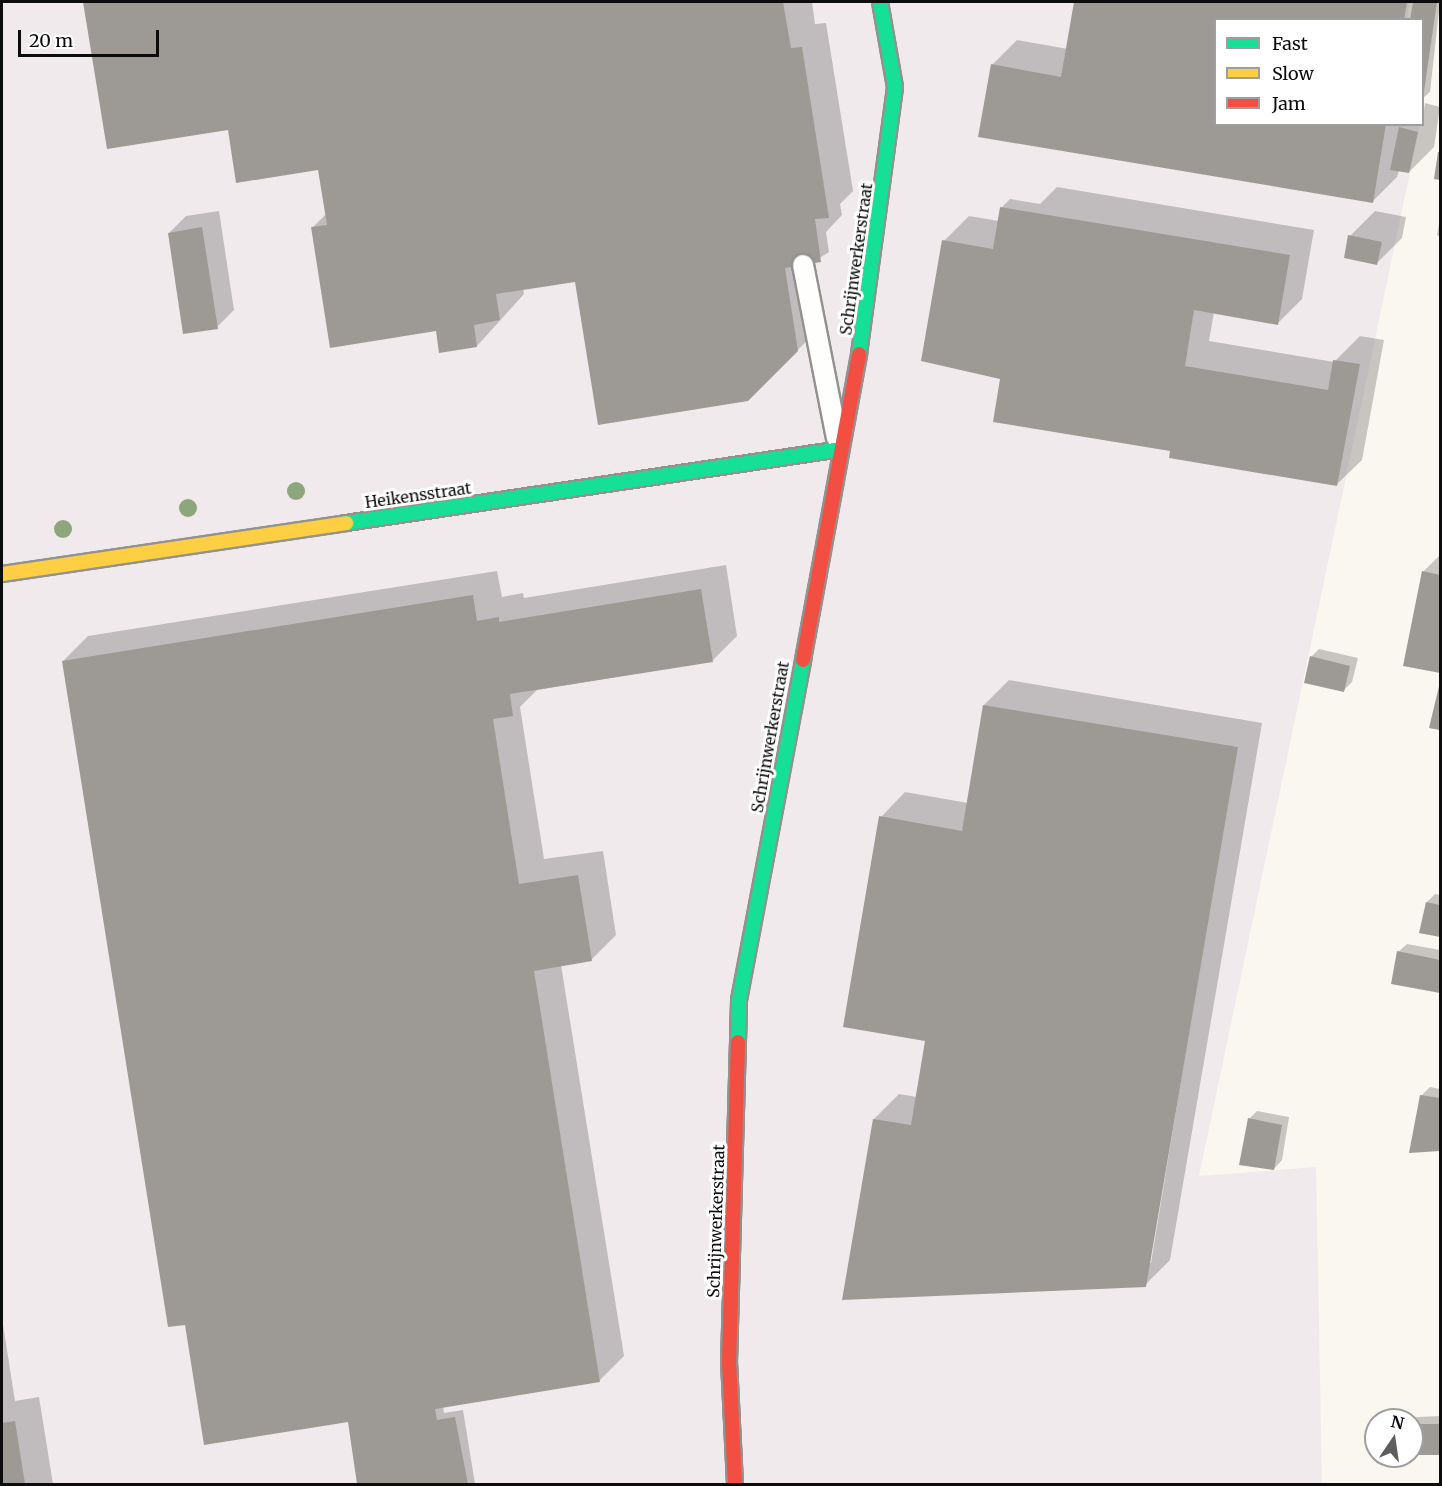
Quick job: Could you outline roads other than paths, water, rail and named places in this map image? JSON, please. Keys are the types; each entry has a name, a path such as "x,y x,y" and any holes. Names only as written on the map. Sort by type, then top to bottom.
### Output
{"street":[{"name":"Schrijnwerkerstraat","path":"735,1485 729,1363 739,1000 839,449 852,397 872,268 895,87 880,2"},
{"name":"Heikensstraat","path":"2,574 839,449"}],"lane":[{"path":"802,265 839,449"}]}
